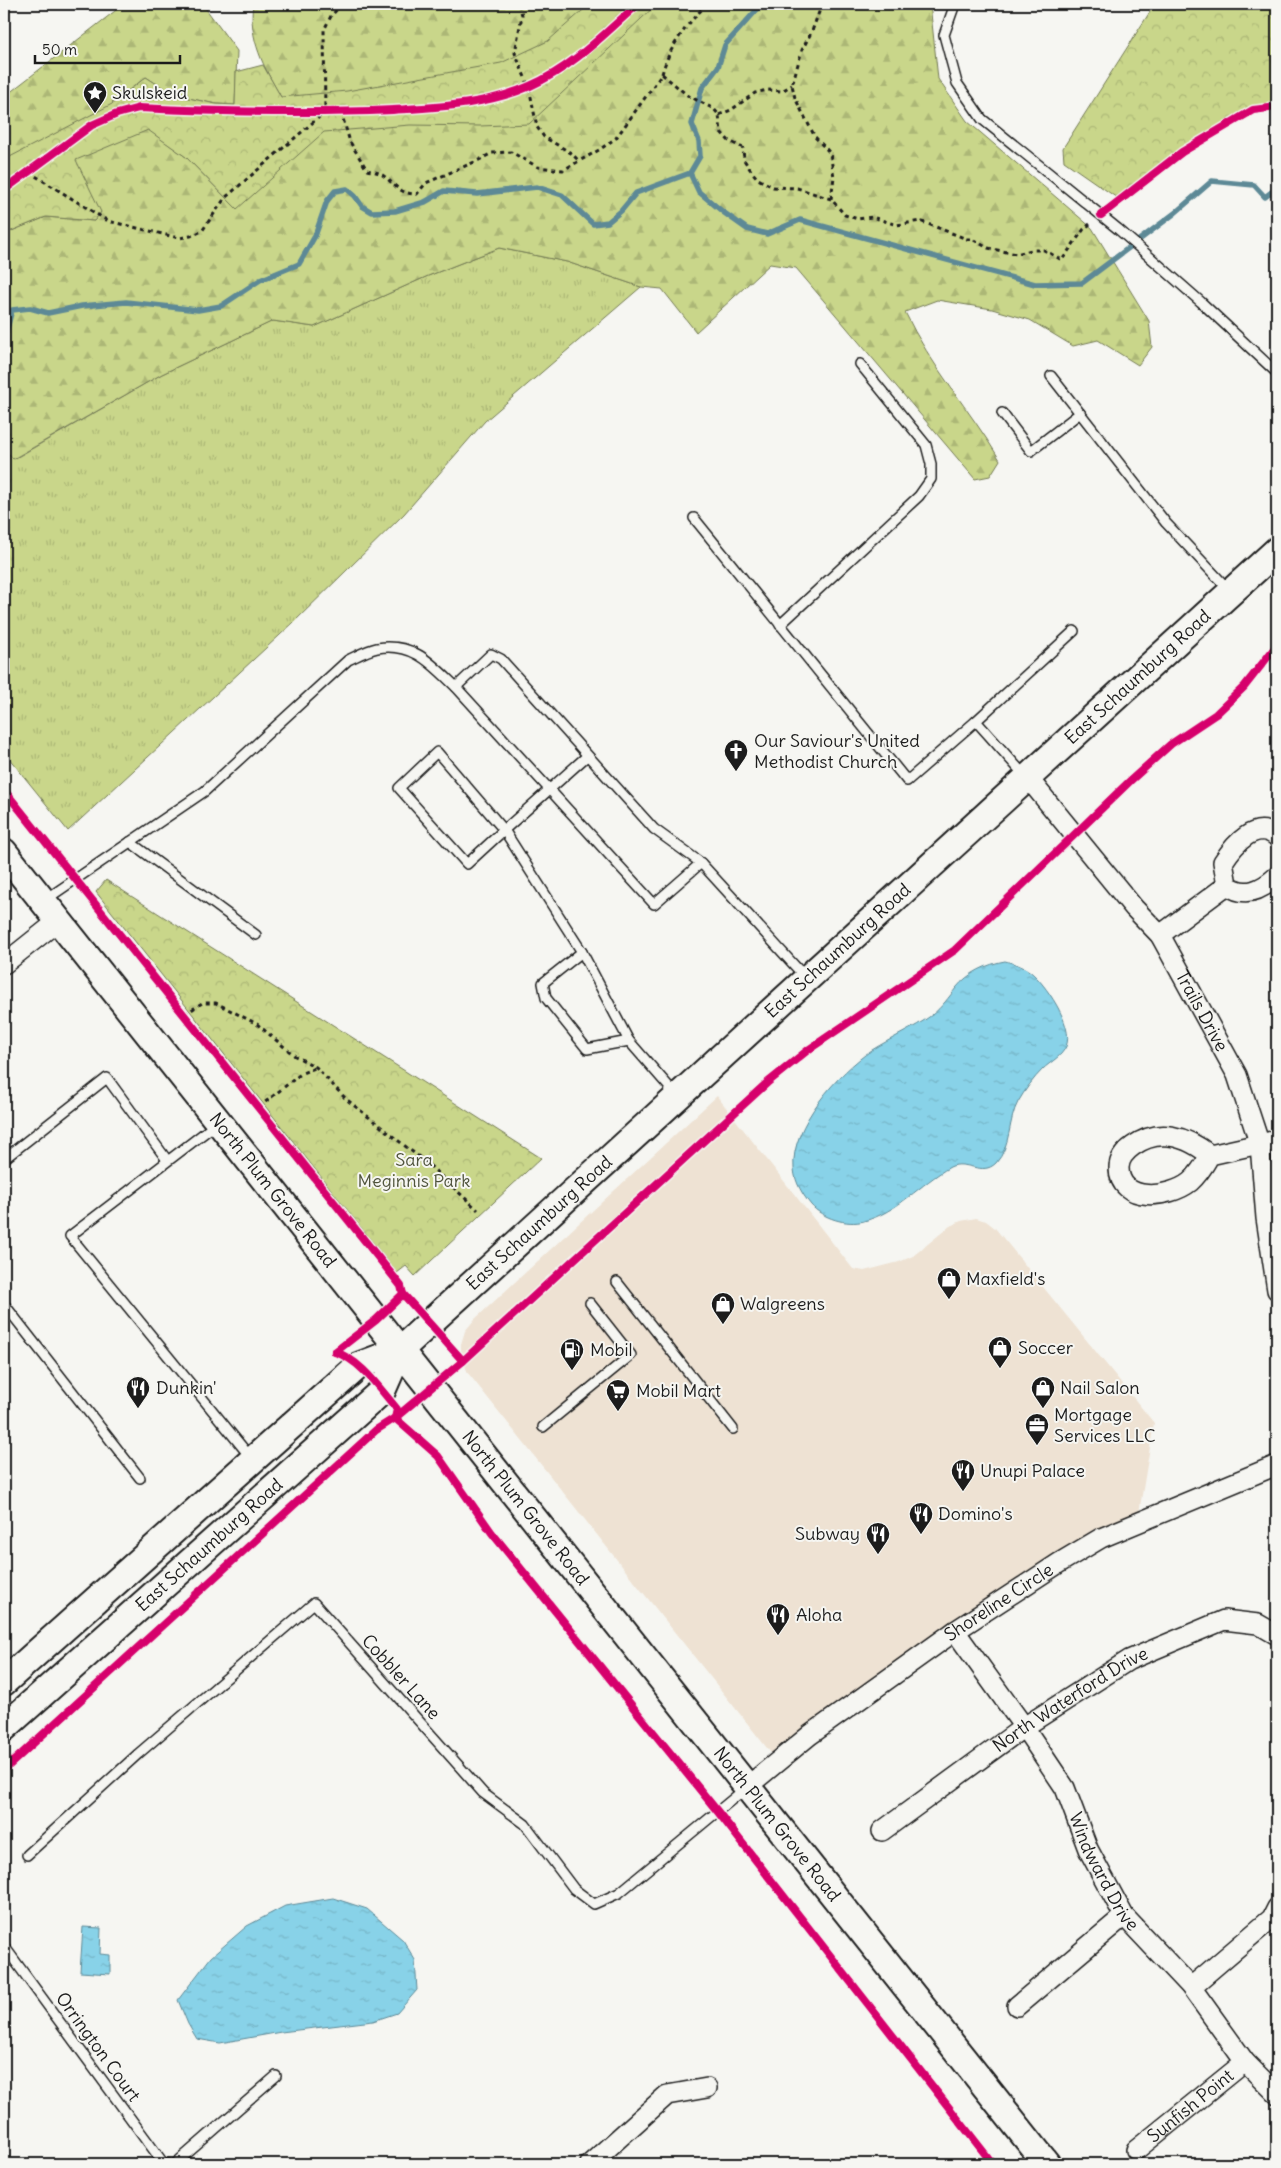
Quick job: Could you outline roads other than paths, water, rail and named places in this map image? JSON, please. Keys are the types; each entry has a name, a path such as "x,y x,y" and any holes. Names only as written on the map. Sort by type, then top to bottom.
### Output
{"main road":[{"name":"East Schaumburg Road","path":"4,1682 358,1366 400,1350 1277,550"},
{"name":"North Plum Grove Road","path":"4,852 1047,2164"},
{"name":"East Schaumburg Road","path":"4,1728 382,1391 400,1350"}],"street":[{"name":"Trails Drive","path":"1028,778 1134,908 1160,935 1237,1075 1269,1142 1266,1218 1277,1290"},
{"path":"1277,837 1269,830 1259,830 1244,837 1231,849 1223,862 1227,884 1234,890 1244,892 1259,890 1277,876"},
{"path":"1160,935 1227,884"},
{"path":"4,964 50,911"},
{"path":"1210,1154 1269,1142"},
{"name":"Shoreline Circle","path":"748,1786 810,1735 955,1631 1059,1563 1101,1538 1277,1465"},
{"name":"North Waterford Drive","path":"882,1831 1024,1727 1129,1660 1224,1620 1258,1624 1277,1635"},
{"name":"Windward Drive","path":"955,1631 1065,1788 1088,1849 1124,1916 1191,1987 1245,2062 1277,2094"},
{"path":"1191,1987 1272,1918 1277,1908"},
{"path":"1016,2006 1124,1916"},
{"name":"Sunfish Point","path":"1136,2150 1245,2062"},
{"path":"590,2164 667,2095 707,2088"}],"lane":[{"path":"955,4 944,35 957,83 982,119 1118,230 1208,308 1277,373"},
{"path":"780,625 919,496 931,479 931,464 926,445 860,364"},
{"path":"1051,376 1166,523 1231,592"},
{"path":"1002,413 1031,451 1080,414"},
{"path":"694,518 907,781 1074,631"},
{"path":"50,911 130,842 205,791 348,660 376,648 404,648 425,657 456,686 654,904 701,863"},
{"path":"456,686 491,654 501,659 654,829 701,863 807,979"},
{"path":"976,721 1028,778"},
{"path":"587,756 504,830 467,864 399,788 437,752 504,830 582,952 629,1041 678,1097"},
{"path":"130,842 256,935"},
{"path":"582,952 543,983 546,998 587,1049 629,1041"},
{"path":"4,1159 107,1078 167,1160"},
{"path":"218,1122 70,1236 254,1460"},
{"path":"617,1282 734,1429"},
{"path":"543,1426 631,1355 590,1303"},
{"path":"4,1304 140,1478"},
{"name":"Cobbler Lane","path":"27,1855 138,1754 314,1603 482,1793 525,1824 574,1889 594,1904 619,1894 748,1786"},
{"name":"Orrington Court","path":"4,1946 164,2164 168,2164"},
{"path":"175,2164 276,2076"}],"water":[{"path":"1005,961 1028,970 1047,990 1060,1011 1067,1033 1067,1042 1062,1053 1043,1069 1018,1102 1001,1157 991,1167 980,1168 956,1165 950,1167 888,1211 864,1221 843,1222 828,1217 816,1210 800,1188 794,1169 795,1152 800,1135 808,1118 819,1102 845,1072 859,1060 872,1050 932,1015 966,978 991,964"},
{"path":"333,1898 367,1909 403,1940 415,1960 417,1990 397,2013 373,2021 281,2032 220,2043 197,2039 188,2024 178,2000 211,1957 247,1926 285,1906"},
{"path":"83,1927 101,1928 100,1954 110,1955 110,1974 80,1972"}],"waterway":[{"path":"4,339 12,310 30,308 48,313 82,306 126,302 198,310 221,306 260,280 299,264 315,236 327,201 335,191 347,189 362,206 372,212 395,211 425,202 444,191 477,194 537,187 562,195 593,224 608,222 621,211 636,193 690,173 700,156 699,141 692,124 702,88 718,67 725,45 762,4"},
{"path":"690,173 699,192 747,229 767,234 800,220 1035,284 1082,283 1175,213 1212,181 1254,185 1265,197 1277,188"}],"place":[{"name":"Skulskeid","path":"95,114"},
{"name":"Our Saviour's United Methodist Church","path":"736,772"},
{"name":"Maxfield's","path":"949,1300"},
{"name":"Walgreens","path":"723,1325"},
{"name":"Soccer","path":"1000,1369"},
{"name":"Mobil","path":"572,1371"},
{"name":"Dunkin'","path":"138,1409"},
{"name":"Nail Salon","path":"1043,1409"},
{"name":"Mobil Mart","path":"618,1412"},
{"name":"Mortgage Services LLC","path":"1037,1446"},
{"name":"Unupi Palace","path":"963,1492"},
{"name":"Domino's","path":"921,1535"},
{"name":"Subway","path":"878,1555"},
{"name":"Aloha","path":"778,1636"}],"park label":[{"name":"Sara Meginnis Park","path":"414,1170"}]}
